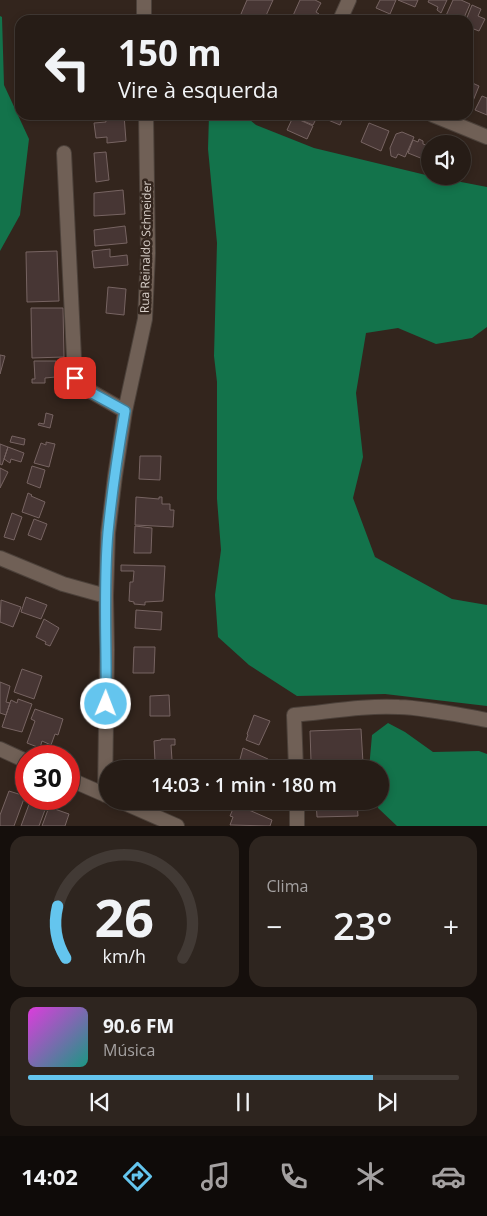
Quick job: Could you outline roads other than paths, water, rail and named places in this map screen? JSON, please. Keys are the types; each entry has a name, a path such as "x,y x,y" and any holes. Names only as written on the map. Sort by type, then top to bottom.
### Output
{"street":[{"path":"144,0 144,15"},
{"path":"342,15 349,0"},
{"name":"Rua Reinaldo Schneider","path":"106,760 106,596 108,533 125,411 145,311 148,253 146,120"},
{"path":"445,120 487,137"},
{"path":"64,154 75,378 83,388 125,411"},
{"path":"0,558 63,584 106,596"},
{"path":"296,760 294,715 397,706 420,708 487,720"},
{"path":"0,749 15,756"},
{"path":"80,784 99,792"},
{"path":"141,810 177,826"},
{"path":"297,810 297,826"}]}
